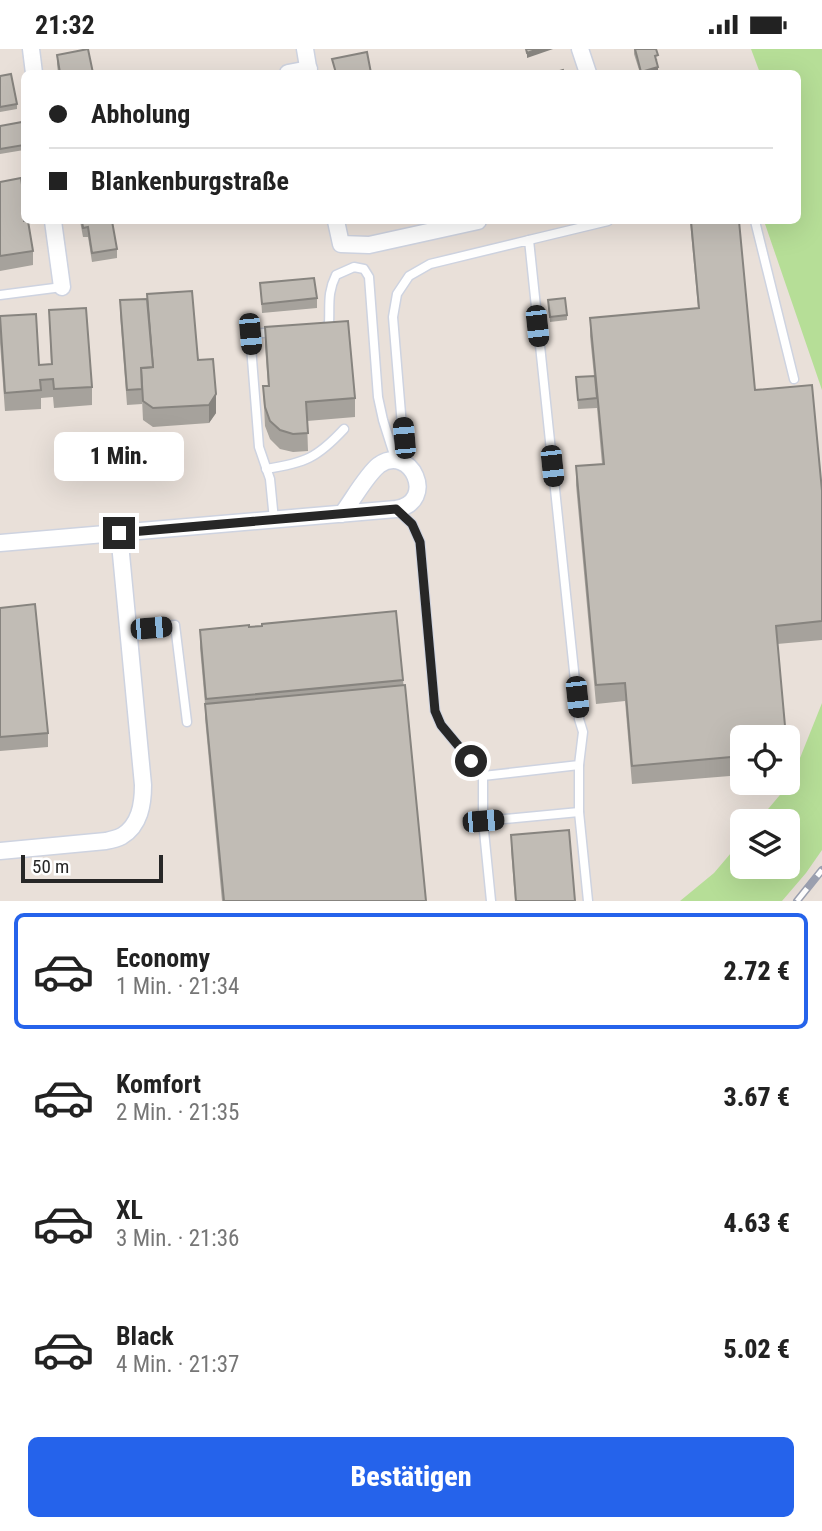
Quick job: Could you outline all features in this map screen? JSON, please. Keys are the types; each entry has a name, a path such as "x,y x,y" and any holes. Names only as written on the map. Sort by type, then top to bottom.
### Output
{"street":[{"path":"31,49 34,70"},
{"path":"305,49 309,70"},
{"path":"580,49 587,70"},
{"path":"53,224 62,287"},
{"path":"337,224 341,244 369,245 464,224"},
{"path":"0,543 274,520 342,514 396,509 406,506 416,495 418,482 411,467 388,461 377,467 342,514"},
{"path":"0,851 106,841 122,836 133,826 140,813 143,792 119,533"}],"lane":[{"path":"396,461 404,438 393,317 397,294 409,276 430,264 595,224"},
{"path":"756,224 794,379"},
{"path":"528,240 578,708 583,732 579,765 579,812 588,901"},
{"path":"312,329 324,328 329,324 328,297 336,275 354,267 364,269 369,277 378,397 396,461"},
{"path":"0,295 62,287"},
{"path":"274,520 270,479 259,447 250,334 287,331"},
{"path":"266,469 298,464 329,446 344,429"},
{"path":"396,509 412,524 420,542 435,711 441,725 483,776 483,821 491,901"},
{"path":"128,630 175,625 187,722"},
{"path":"483,776 579,765"},
{"path":"483,821 579,812"}],"green space":[{"path":"751,49 822,49 822,390 765,224 801,224 801,70 759,70"},
{"path":"822,703 822,850 806,873 782,901 680,901 714,873 730,854 730,879 800,879 800,809 768,809 780,795 800,795 800,758"}],"building":[{"path":"88,49 92,70 60,70 57,55"},
{"path":"635,49 656,49 658,67 640,70"},
{"path":"367,52 370,70 335,70 332,59"},
{"path":"11,74 17,104 0,107 0,76"},
{"path":"21,122 21,146 0,149 0,126"},
{"path":"21,178 21,224 28,224 33,251 0,256 0,182"},
{"path":"82,224 113,224 117,249 92,253 88,227 83,228"},
{"path":"691,224 739,224 755,390 812,385 822,491 822,621 776,626 785,725 730,725 730,757 632,766 625,683 596,685 576,466 604,464 590,318 699,308"},
{"path":"314,278 317,298 262,304 260,283"},
{"path":"192,291 198,360 213,359 216,394 209,405 153,408 143,401 141,368 153,367 147,294"},
{"path":"565,298 567,315 550,317 548,300"},
{"path":"147,299 153,367 141,368 142,389 127,390 120,300"},
{"path":"86,308 92,387 54,389 53,379 40,380 41,390 5,393 0,316 36,314 39,365 52,364 49,310"},
{"path":"348,321 355,398 306,402 308,433 293,434 280,430 270,421 265,407 263,386 269,386 265,327"},
{"path":"595,376 597,398 578,400 576,377"},
{"path":"35,604 48,733 0,737 0,608"},
{"path":"396,611 403,680 206,699 200,630"},
{"path":"405,685 426,901 224,901 205,704"},
{"path":"569,830 575,901 516,901 511,835"}],"railway":[{"path":"797,901 822,870"}],"route":[{"path":"119,533 396,509 412,524 420,542 435,711 441,725 471,761"}]}
